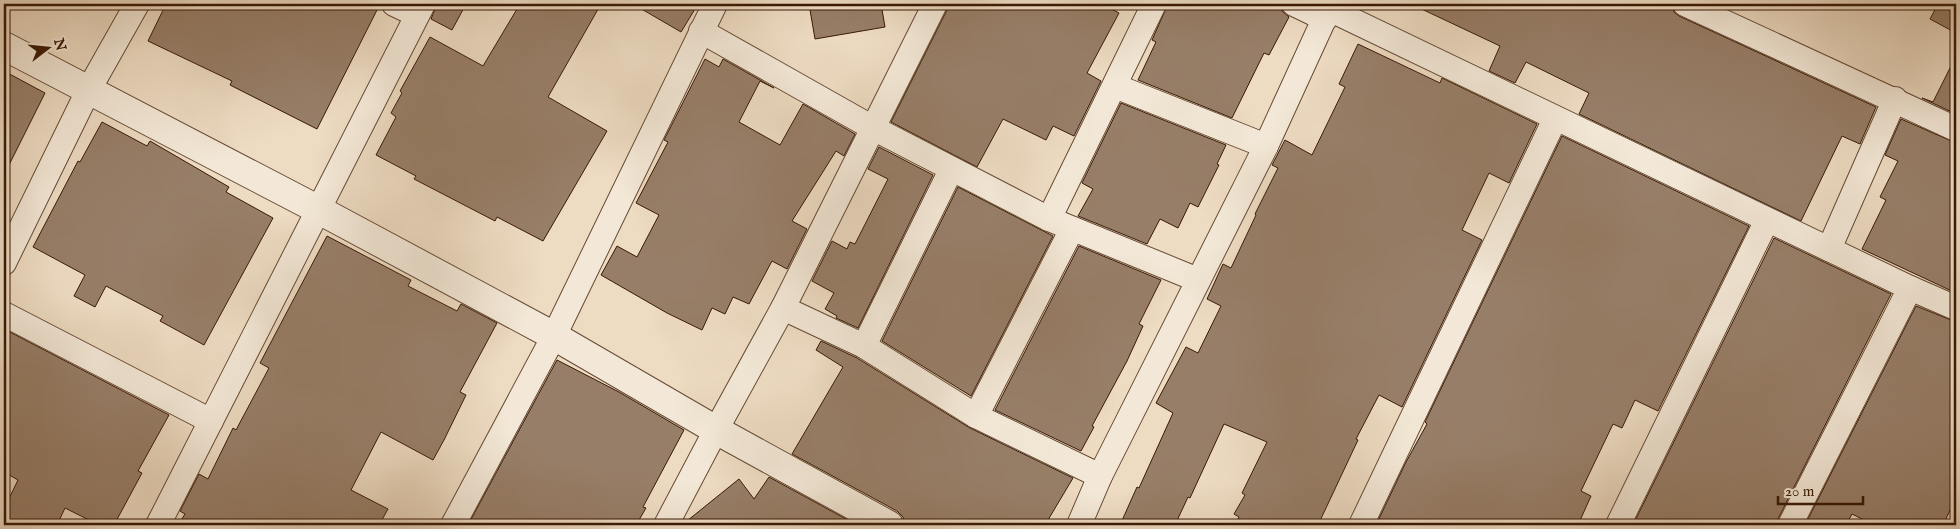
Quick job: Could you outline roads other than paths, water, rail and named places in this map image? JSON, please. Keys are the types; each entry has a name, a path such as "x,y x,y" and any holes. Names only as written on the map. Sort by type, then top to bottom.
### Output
{"street":[{"path":"4,263 88,91 137,4"},
{"path":"158,525 420,9 394,4"},
{"path":"454,525 554,336 714,4"},
{"path":"666,525 783,308 935,4"},
{"path":"1049,219 1154,4"},
{"path":"1294,4 1329,10 1910,288 1956,308"},
{"path":"1685,4 1956,129"},
{"path":"1079,525 1100,476 1266,146 1329,10"},
{"path":"701,31 951,170 1072,230 1198,280"},
{"path":"4,46 319,210 554,336 716,430 889,525"},
{"path":"1115,86 1266,146"},
{"path":"1829,249 1895,100"},
{"path":"1361,525 1555,119"},
{"path":"864,346 951,170"},
{"path":"1618,525 1767,220"},
{"path":"976,416 1072,230"},
{"path":"1790,525 1910,288"},
{"path":"783,308 864,346 976,416 1100,476"},
{"path":"4,314 211,421"}]}
